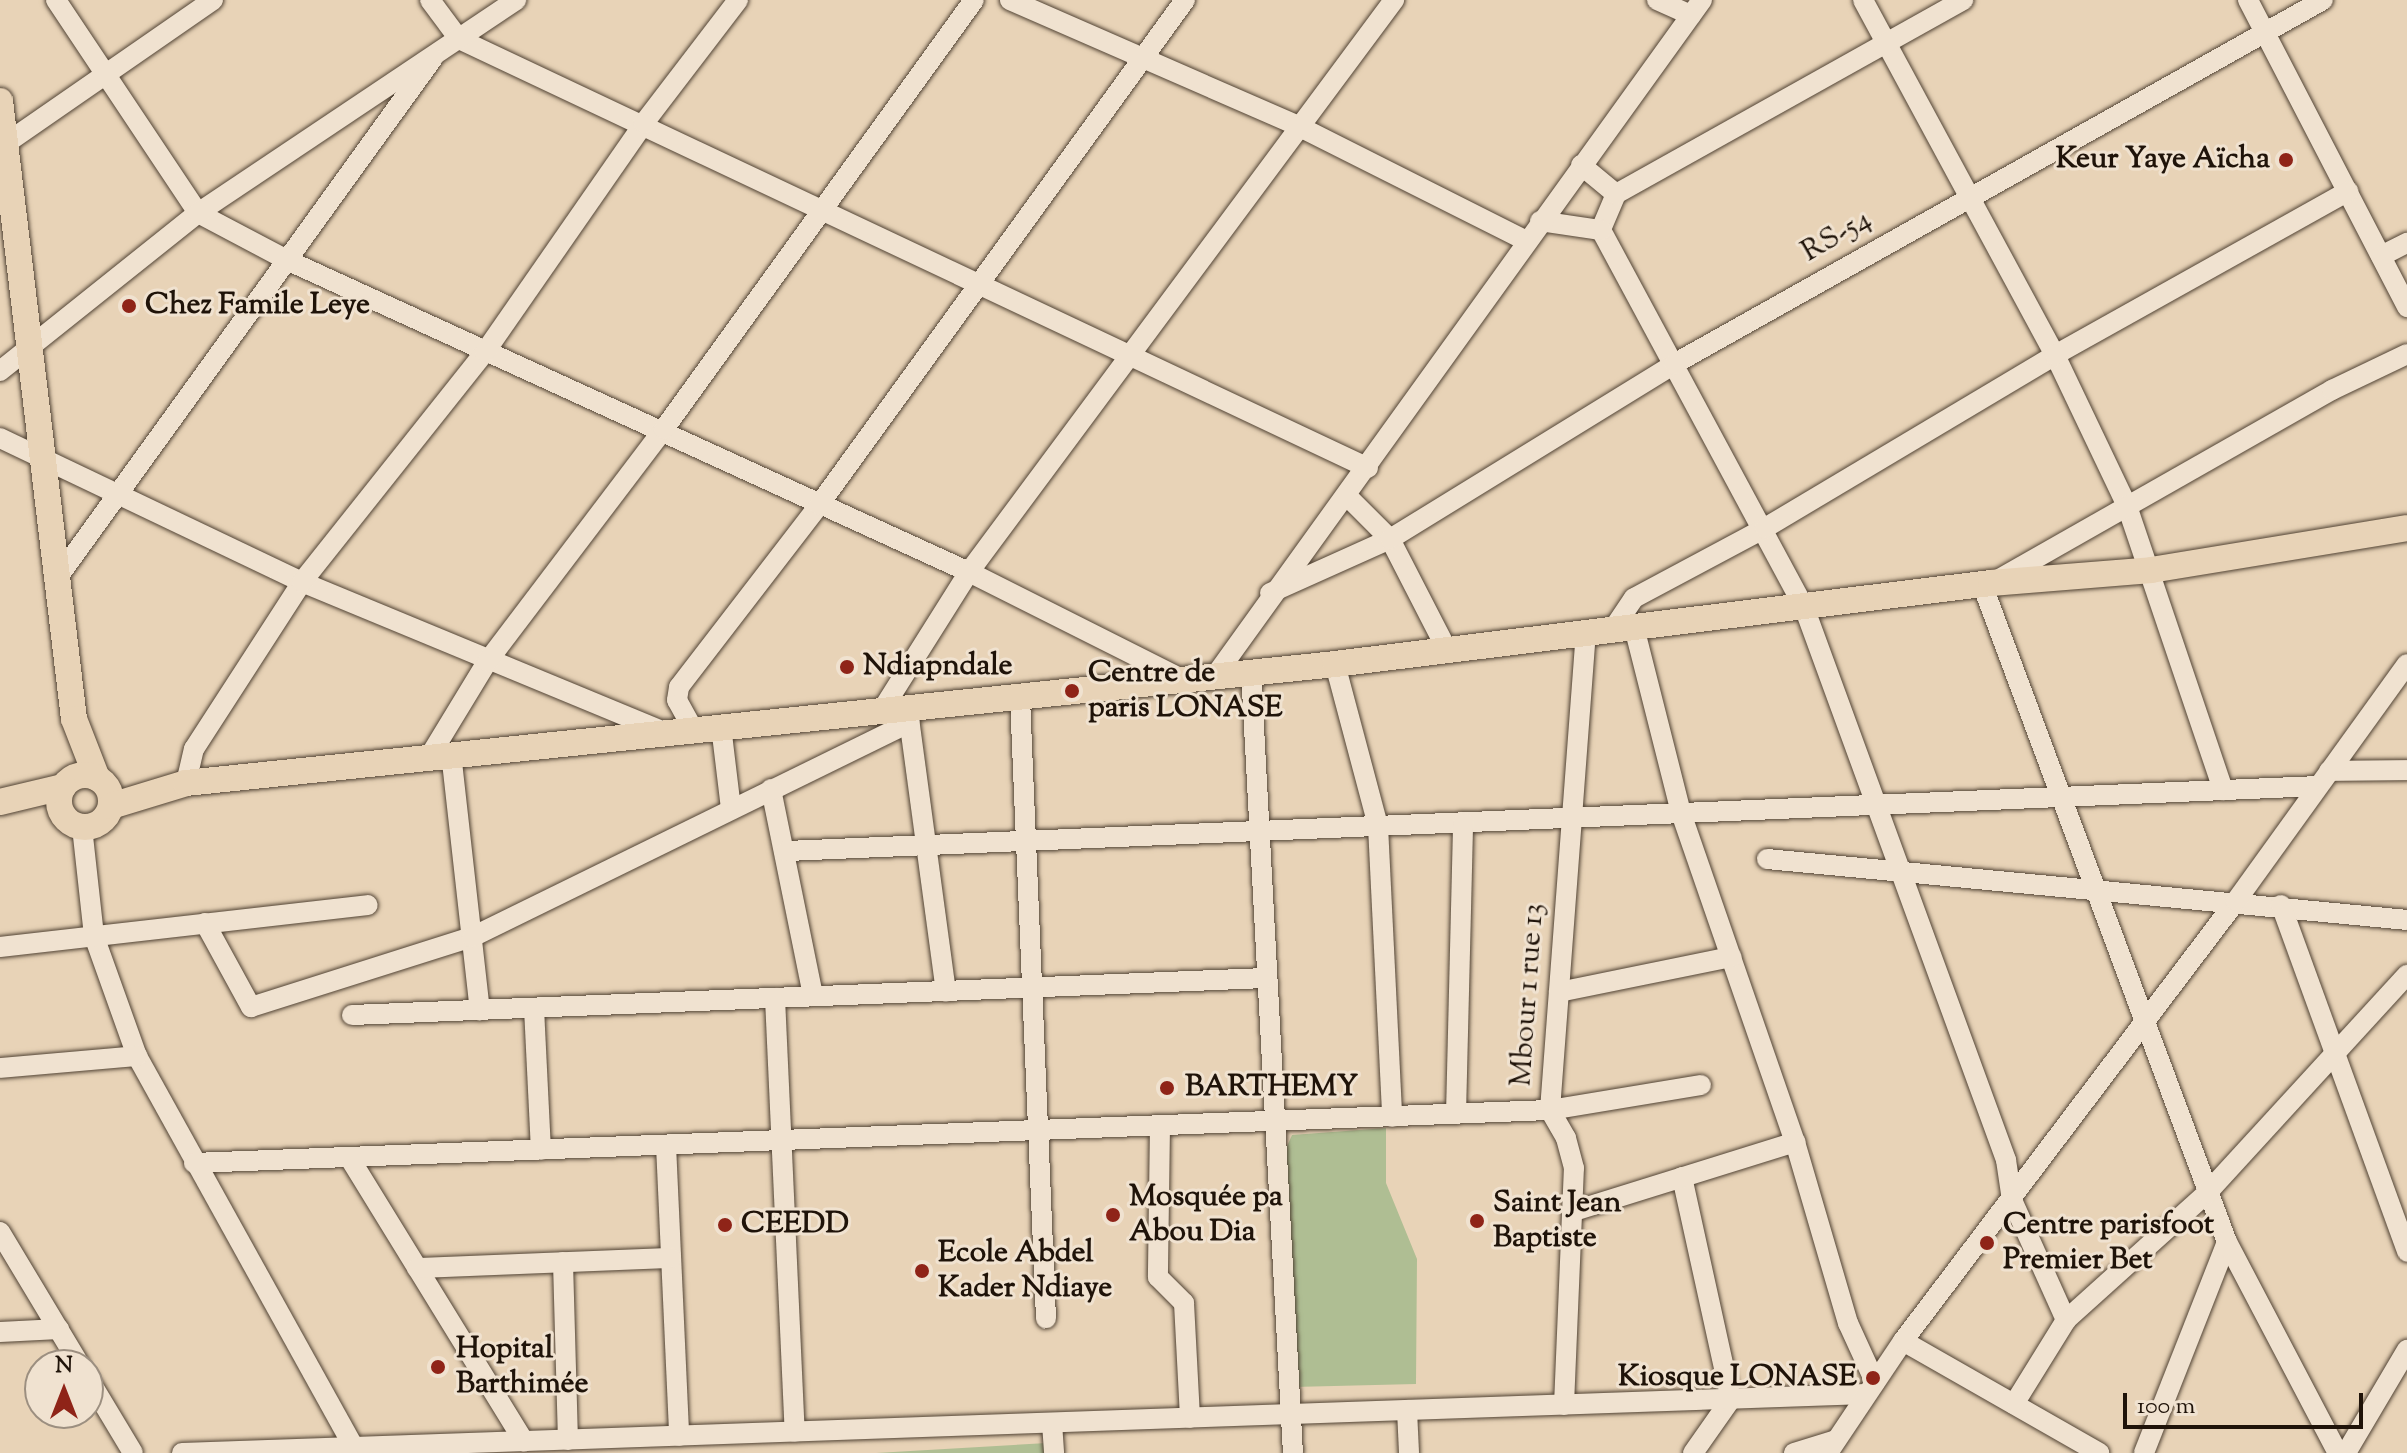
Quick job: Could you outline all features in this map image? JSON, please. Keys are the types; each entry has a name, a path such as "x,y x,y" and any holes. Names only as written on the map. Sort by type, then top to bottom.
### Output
{"main road":[{"path":"2,122 45,458 74,719 68,802"},
{"path":"68,802 84,775 104,789 180,784 441,753 721,726 900,713 1178,677 1335,664 1986,584 2151,570 2407,528"},
{"path":"5,798 68,802 99,824 104,789 74,719"}],"street":[{"path":"56,0 198,213 289,261 485,352 664,429 819,505 969,572 1178,677"},
{"path":"2,122 105,76 213,0"},
{"path":"430,0 459,39 644,123 1368,468"},
{"path":"0,371 198,213 516,0"},
{"path":"180,784 194,749 302,582 485,352 644,123 738,0"},
{"path":"480,1010 472,937 441,753 487,662 664,429 820,209 974,0"},
{"path":"1010,0 1298,126 1525,240"},
{"path":"693,729 677,700 679,687 819,505 1185,0"},
{"path":"205,923 251,1007 472,937 771,789 900,713 969,572 1394,0"},
{"path":"1215,676 1270,593 1368,468 1525,240 1697,8 1657,0"},
{"path":"1863,0 2055,355 2127,506 2223,790"},
{"path":"1601,230 1616,194 1963,0"},
{"path":"2248,0 2407,307"},
{"name":"RS-54","path":"1270,593 1390,539 1674,364 2323,0"},
{"path":"58,577 121,496 433,58"},
{"path":"1581,165 1616,194"},
{"path":"1870,1388 1843,1311 1795,1142 1681,813 1623,628 1634,598 1765,528 2055,355 2348,191"},
{"path":"1540,221 1601,230"},
{"path":"1601,230 1765,528 1804,607 1873,805 2006,1160 2012,1200 2066,1320"},
{"path":"2381,256 2407,243"},
{"path":"2338,1453 2227,1242 2207,1193 1986,584 2407,354"},
{"path":"0,438 302,582 487,662 664,732"},
{"path":"1347,496 1390,539 1447,650"},
{"name":"Mbour 1 rue 13","path":"1564,1405 1574,1168 1566,1138 1550,1110 1586,633"},
{"path":"1335,664 1378,826 1392,1117"},
{"path":"1794,1453 1832,1447 1903,1341 2236,901 2407,664"},
{"path":"1251,671 1293,1453"},
{"path":"1020,698 1046,1318"},
{"path":"900,713 927,845 946,991"},
{"path":"721,726 731,809"},
{"path":"787,851 2223,790 2407,770"},
{"path":"771,789 787,851 813,996"},
{"path":"68,802 94,936 137,1056 355,1450"},
{"path":"1456,1114 1463,822"},
{"path":"1767,859 2281,905 2407,920"},
{"path":"0,947 368,905"},
{"path":"2281,905 2407,1252"},
{"path":"1559,992 1731,957"},
{"path":"2014,1404 2066,1320 2207,1193 2407,975"},
{"path":"352,1015 1267,978"},
{"path":"775,998 795,1432"},
{"path":"534,1008 541,1150"},
{"path":"0,1068 137,1056"},
{"path":"194,1163 1550,1110 1701,1085"},
{"path":"1160,1126 1158,1277 1184,1303 1190,1418"},
{"path":"1574,1211 1795,1142"},
{"path":"666,1145 679,1436"},
{"path":"349,1157 524,1441"},
{"path":"1682,1177 1731,1399 1693,1453"},
{"path":"0,1232 71,1349"},
{"path":"2144,1453 2227,1242"},
{"path":"417,1268 671,1258"},
{"path":"563,1262 568,1440"},
{"path":"0,1332 59,1329"},
{"path":"1903,1341 2099,1453"},
{"path":"2346,1453 2407,1350"},
{"path":"182,1453 355,1450 679,1436 710,1444 795,1432 1731,1399 1870,1388"},
{"path":"104,1405 133,1453"},
{"path":"1407,1410 1409,1453"},
{"path":"1052,1423 1054,1453"}],"green space":[{"path":"1386,1128 1386,1183 1417,1259 1416,1384 1293,1387 1285,1151 1292,1135"},
{"path":"1047,1443 1047,1453 876,1453"}],"place":[{"name":"Keur Yaye Aïcha","path":"2286,160"},
{"name":"Chez Famile Leye","path":"129,306"},
{"name":"Ndiapndale","path":"847,667"},
{"name":"Centre de paris LONASE","path":"1072,691"},
{"name":"BARTHEMY","path":"1167,1088"},
{"name":"Mosquée pa Abou Dia","path":"1113,1215"},
{"name":"Saint Jean Baptiste","path":"1477,1221"},
{"name":"CEEDD","path":"725,1225"},
{"name":"Centre parisfoot Premier Bet","path":"1987,1243"},
{"name":"Ecole Abdel Kader Ndiaye","path":"922,1271"},
{"name":"Hopital Barthimée","path":"438,1367"},
{"name":"Kiosque LONASE","path":"1873,1378"}]}
